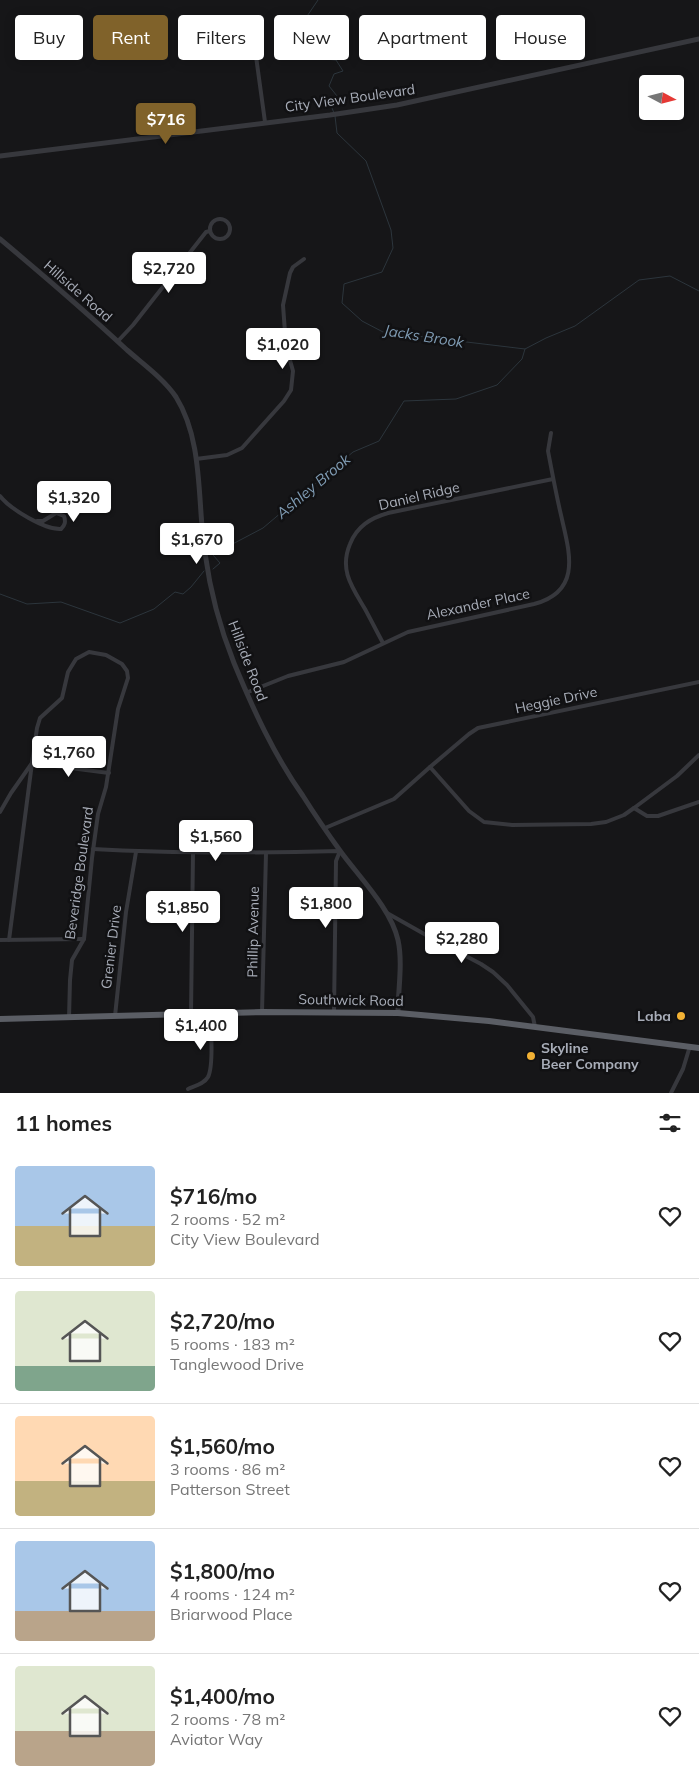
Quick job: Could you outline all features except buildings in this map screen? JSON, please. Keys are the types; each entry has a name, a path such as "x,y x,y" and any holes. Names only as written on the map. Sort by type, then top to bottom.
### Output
{"highway":[{"name":"Southwick Road","path":"0,1020 262,1012 398,1013 536,1026 699,1048"}],"street":[{"name":"City View Boulevard","path":"0,156 397,105 699,39"},
{"path":"257,60 265,122"},
{"path":"219,219 225,220 230,229 228,235 223,239 213,237 210,231 211,225 219,219"},
{"path":"118,341 133,325 206,232 210,231"},
{"name":"Hillside Road","path":"0,239 48,278 168,387 175,396 185,416 196,459 206,561 222,628 234,663 258,718 289,775 392,923 398,940 398,1013"},
{"path":"196,459 227,455 242,448 284,401 290,390 293,371 286,346 283,305 290,273 293,267 304,259"},
{"name":"Alexander Place","path":"248,692 293,674 344,662 402,634 542,602 558,591 567,577 570,561 548,448 551,433"},
{"name":"Daniel Ridge","path":"383,643 350,586 346,570 348,547 361,527 371,519 388,513 553,479"},
{"path":"0,496 8,505 37,521 55,529 61,529 65,521 64,516 56,513 43,521 37,521"},
{"name":"Beveridge Boulevard","path":"32,763 40,718 62,698 68,672 76,659 89,652 106,655 122,664 128,676 118,709 109,773 98,814 84,939 72,960 69,1018"},
{"name":"Heggie Drive","path":"325,828 394,799 478,728 699,682"},
{"path":"430,767 469,811 484,822 512,825 591,824 606,822 624,815 677,776 699,755"},
{"path":"32,763 109,773"},
{"path":"0,812 11,792 32,763"},
{"path":"9,940 32,763"},
{"path":"634,808 647,816 658,816 699,802"},
{"path":"93,849 136,852 266,853 340,850 336,861 334,1012"},
{"name":"Grenier Drive","path":"115,1016 124,926 136,852"},
{"path":"191,1014 193,852"},
{"name":"Phillip Avenue","path":"262,1012 266,853"},
{"path":"385,912 493,972 507,985 533,1017 536,1026"},
{"path":"0,940 84,939"},
{"path":"188,1089 201,1084 208,1076 210,1062 210,1013"},
{"path":"671,1093 683,1069 690,1046"}],"waterway":[{"name":"Jacks Brook","path":"318,0 299,28 324,59 336,60 343,71 334,74 329,86 337,96 332,108 334,113"},
{"name":"Jacks Brook","path":"335,116 337,133 366,161 391,230 393,248 382,272 344,284 342,303 362,321 383,332 525,349 575,326 639,280 670,276 699,291"},
{"name":"Ashley Brook","path":"213,569 220,563 213,555 214,546 225,548 263,528 353,452 379,441 404,401 456,399 497,385 522,359 525,349"},
{"name":"Ashley Brook","path":"0,594 27,604 61,602 120,623 154,609 175,592 183,594 204,571"}],"place":[{"name":"Laba","path":"681,1016"},
{"name":"Skyline Beer Company","path":"531,1056"}]}
